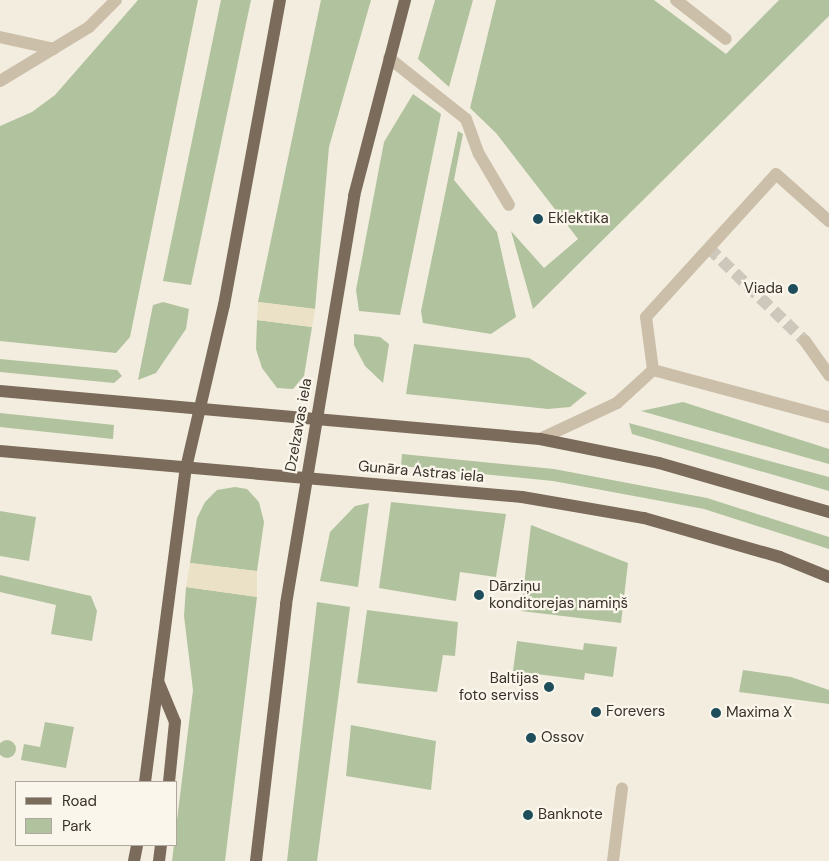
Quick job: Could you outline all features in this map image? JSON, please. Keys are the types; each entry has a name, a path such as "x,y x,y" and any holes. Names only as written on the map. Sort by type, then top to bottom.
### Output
{"main road":[{"path":"145,781 186,468 224,305 280,0"},
{"name":"Dzelzavas iela","path":"256,861 286,604 354,196 405,0"},
{"path":"0,391 540,439 659,463 829,512"},
{"name":"Gunāra Astras iela","path":"0,451 522,497 644,518 780,557 829,577"},
{"path":"158,681 176,722 169,781"},
{"path":"134,861 137,846"},
{"path":"159,861 161,846"}],"street":[{"path":"0,81 89,27 116,0"},
{"path":"676,0 726,40"},
{"path":"0,37 54,49"},
{"path":"389,58 466,118 479,154 509,205"},
{"path":"653,370 646,317 776,174 829,221"},
{"path":"805,341 829,375"},
{"path":"653,370 829,417"},
{"path":"540,439 617,403 653,370"},
{"path":"613,861 622,789"}],"green space":[{"path":"138,0 198,0 130,337 116,353 0,341 0,126 32,112 55,95"},
{"path":"221,0 251,0 191,285 163,281"},
{"path":"321,0 371,0 329,147 315,309 258,302"},
{"path":"435,0 473,0 449,87 418,59"},
{"path":"496,0 654,0 726,54 779,0 829,0 829,16 533,309 511,231 544,268 578,239 496,133 470,108"},
{"path":"413,94 441,114 400,315 359,311 356,290 384,142"},
{"path":"458,131 463,134 454,180 497,232 516,317 491,334 423,323 421,311"},
{"path":"163,302 189,309 186,329 156,373 138,380 153,305"},
{"path":"257,320 312,327 304,376 293,389 277,388 262,368 256,349"},
{"path":"354,334 380,337 389,344 383,383 365,366 354,345"},
{"path":"414,344 529,358 587,393 570,407 548,409 406,394"},
{"path":"0,359 117,370 122,376 114,383 0,372"},
{"path":"683,402 829,449 829,464 641,411"},
{"path":"0,413 114,425 113,439 0,427"},
{"path":"629,423 829,477 829,491 632,434"},
{"path":"402,454 554,469 707,498 829,537 829,549 704,509 553,481 401,466"},
{"path":"235,487 247,489 259,502 264,522 257,571 190,563 197,518 205,502 217,490"},
{"path":"391,502 506,514 496,577 460,572 456,601 379,588"},
{"path":"369,503 358,587 320,581 330,532 355,506"},
{"path":"0,511 36,517 29,561 0,556"},
{"path":"531,525 628,563 621,623 521,611"},
{"path":"0,575 91,596 97,611 92,641 51,634 56,605 0,592"},
{"path":"186,587 257,597 225,861 172,861 174,846 178,846 178,812 193,690 184,616"},
{"path":"317,602 350,607 317,861 287,861"},
{"path":"367,610 458,622 455,656 443,655 437,692 357,683"},
{"path":"517,641 583,650 584,643 617,647 613,677 585,673 584,680 513,671"},
{"path":"743,670 791,677 829,690 829,704 739,692"},
{"path":"45,722 74,727 66,768 21,760 24,744 40,747"},
{"path":"351,725 436,741 431,790 346,776"},
{"path":"4,741 10,741 15,746 15,752 10,757 4,757 -1,752 -1,746"}],"shaded area":[{"path":"258,302 315,309 312,327 257,320"},
{"path":"190,563 257,571 257,597 186,587"}],"tunnel":[{"path":"709,248 805,341"}],"place":[{"name":"Eklektika","path":"538,219"},
{"name":"Viada","path":"793,289"},
{"name":"Dārziņu konditorejas namiņš","path":"479,595"},
{"name":"Baltijas foto serviss","path":"549,687"},
{"name":"Forevers","path":"596,712"},
{"name":"Maxima X","path":"716,713"},
{"name":"Ossov","path":"531,738"},
{"name":"Banknote","path":"528,815"}]}
